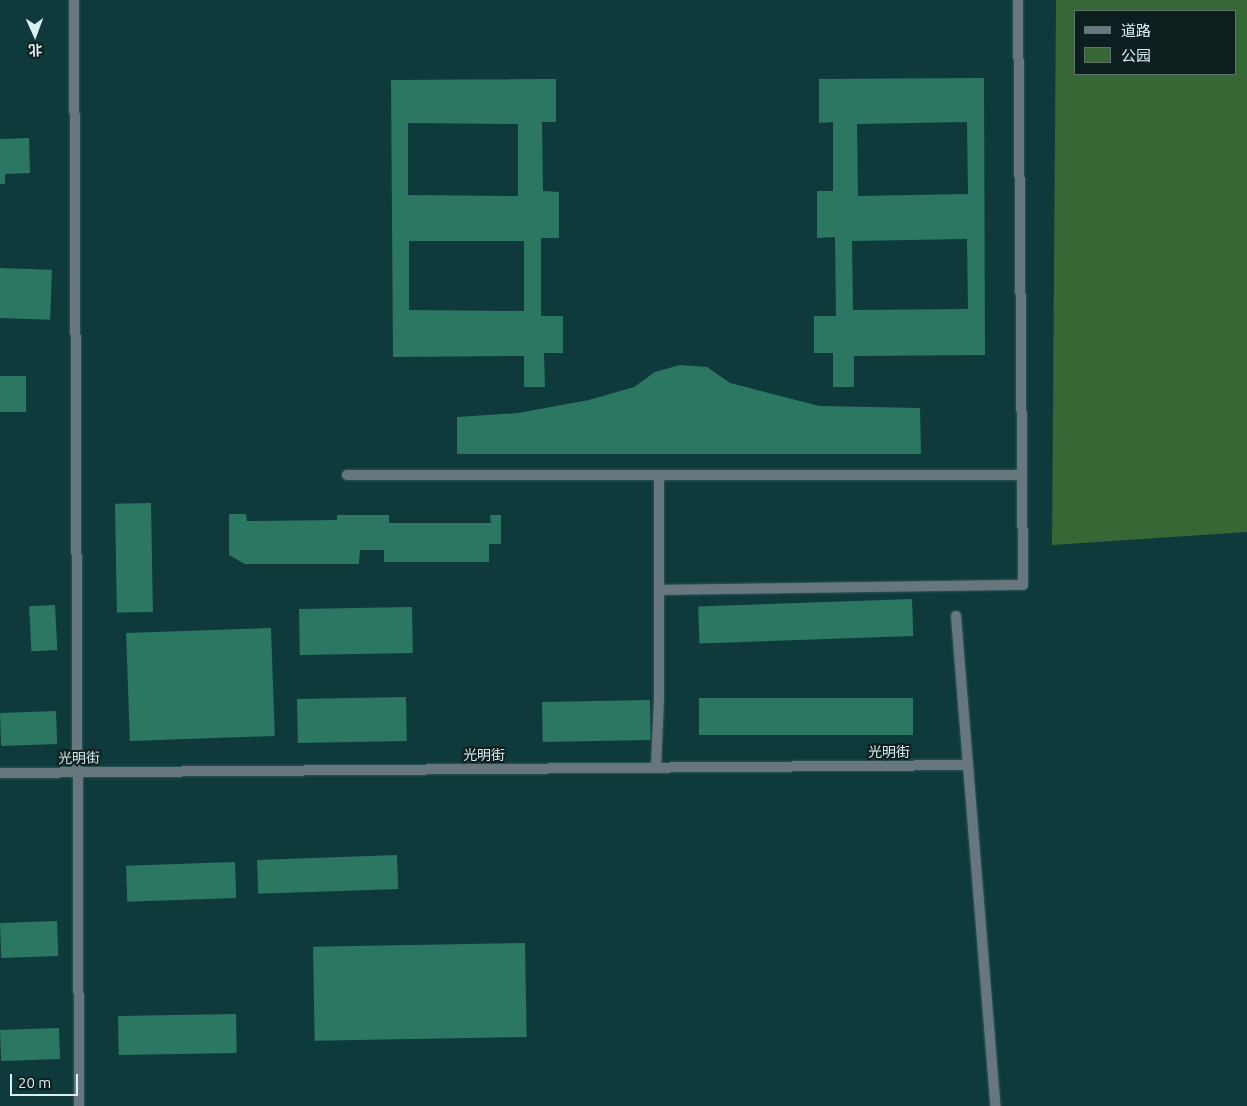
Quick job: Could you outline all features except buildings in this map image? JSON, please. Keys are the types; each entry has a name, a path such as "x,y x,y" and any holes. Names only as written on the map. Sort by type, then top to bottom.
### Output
{"street":[{"path":"74,0 79,1106"},
{"path":"659,590 1024,585 1018,0"},
{"path":"347,475 1022,475"},
{"path":"656,768 659,699 659,475"},
{"path":"956,616 995,1106"},
{"name":"光明街","path":"0,773 968,765"}],"green space":[{"path":"1056,0 1247,0 1247,532 1052,545"}]}
